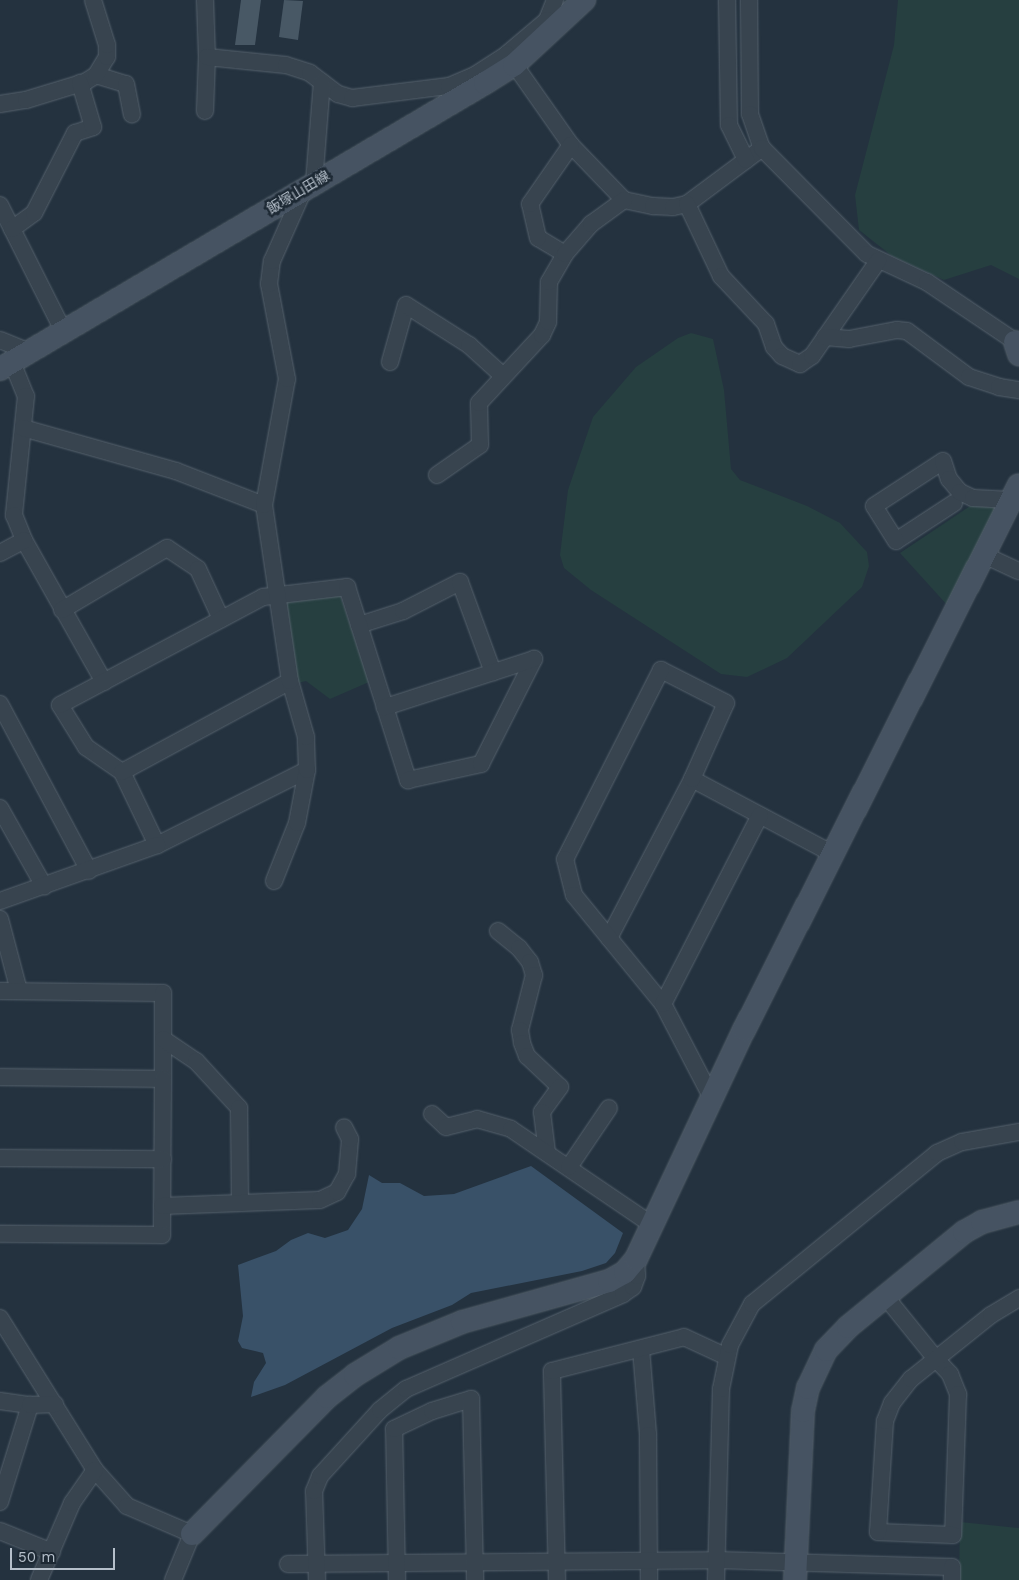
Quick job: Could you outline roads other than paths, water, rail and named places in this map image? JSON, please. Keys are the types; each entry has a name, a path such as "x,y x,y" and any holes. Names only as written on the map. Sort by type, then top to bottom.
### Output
{"street":[{"path":"0,104 26,100 80,83 96,75 107,57 107,45 93,0"},
{"path":"205,0 207,57 205,110"},
{"path":"207,57 286,65 310,73 338,94 352,98 449,86 510,59 546,20 555,0"},
{"name":"飯塚山田線","path":"14,361 309,186 510,59 584,0"},
{"path":"727,0 729,125 746,160"},
{"path":"749,0 750,114 762,148 866,254 927,282 1018,347"},
{"path":"510,59 571,145 624,200 653,206 673,207 687,204 762,148"},
{"path":"96,75 126,84 132,114"},
{"path":"274,881 297,823 307,770 306,737 290,681 275,596 264,505 287,379 286,361 272,311 269,284 272,260 309,186 322,82"},
{"path":"12,229 34,213 75,133 93,127 80,83"},
{"path":"565,254 538,238 530,204 571,145"},
{"path":"437,475 480,445 479,403 502,375 542,335 548,322 549,282 565,254 591,224 624,200"},
{"path":"687,204 721,276 766,324 774,347 782,356 800,364 806,362 825,337 878,261"},
{"path":"0,205 64,330"},
{"path":"390,362 406,305 469,345 502,375"},
{"path":"825,337 849,339 896,330 907,331 970,377 999,388 1019,390"},
{"path":"0,340 14,361 26,396 14,515 24,540 104,682"},
{"path":"23,428 176,471 264,505"},
{"path":"954,502 896,541 874,506 943,461 949,479 960,492 973,498 1015,493"},
{"path":"173,1580 192,1534 327,1397 355,1374 399,1348 462,1322 609,1281 625,1272 636,1260 712,1098 832,854 1015,493"},
{"path":"0,553 24,540"},
{"path":"62,610 167,548 198,569 222,619"},
{"path":"984,555 1019,571"},
{"path":"359,625 403,611 460,582 493,672"},
{"path":"157,845 122,772 86,747 60,705 263,597 347,587 408,780 480,764 534,659 385,707"},
{"path":"609,938 692,779 726,703 661,670 564,859 574,896 663,1004 712,1098"},
{"path":"122,772 290,681"},
{"path":"0,704 89,871"},
{"path":"0,902 157,845 307,770"},
{"path":"692,779 832,854"},
{"path":"0,808 44,886"},
{"path":"663,1004 760,815"},
{"path":"0,919 19,991"},
{"path":"498,931 519,948 530,962 534,975 520,1030 522,1043 528,1056 560,1087 542,1112 547,1151"},
{"path":"0,991 163,993 164,1079 162,1235 0,1234"},
{"path":"163,1039 196,1061 240,1108 240,1203"},
{"path":"0,1077 164,1079"},
{"path":"569,1167 608,1108"},
{"path":"432,1114 446,1127 477,1118 511,1129 547,1151 652,1225"},
{"path":"162,1206 320,1200 337,1192 347,1174 350,1159 350,1140 344,1127"},
{"path":"716,1580 721,1389 727,1357 741,1322 752,1304 767,1289 937,1152 962,1142 1019,1132"},
{"path":"0,1158 163,1159"},
{"path":"795,1571 800,1435 808,1388 826,1350 885,1296 964,1232 982,1222 1019,1212"},
{"path":"317,1580 314,1491 320,1476 380,1410 406,1389 623,1294 635,1281 636,1260"},
{"path":"885,1296 936,1359 950,1374 958,1394 954,1535 878,1532 885,1421 904,1388 936,1359 1005,1304 1019,1298"},
{"path":"2,1323 95,1470 127,1506 192,1534"},
{"path":"557,1580 552,1371 684,1338 727,1357"},
{"path":"641,1348 648,1435 649,1580"},
{"path":"397,1580 394,1429 432,1411 471,1399 475,1580"},
{"path":"0,1401 30,1405 55,1404"},
{"path":"0,1502 30,1405"},
{"path":"39,1580 72,1503 95,1470"},
{"path":"0,1531 52,1552"},
{"path":"288,1564 648,1558 717,1560 795,1571 877,1573 952,1567 952,1580"}],"water":[{"path":"531,1166 623,1233 615,1253 606,1263 582,1271 471,1293 452,1305 392,1328 285,1385 251,1397 254,1382 266,1363 263,1353 242,1348 238,1341 243,1316 238,1265 276,1251 291,1240 308,1233 325,1238 348,1230 362,1209 369,1175 382,1183 400,1183 424,1196 454,1194"}]}
